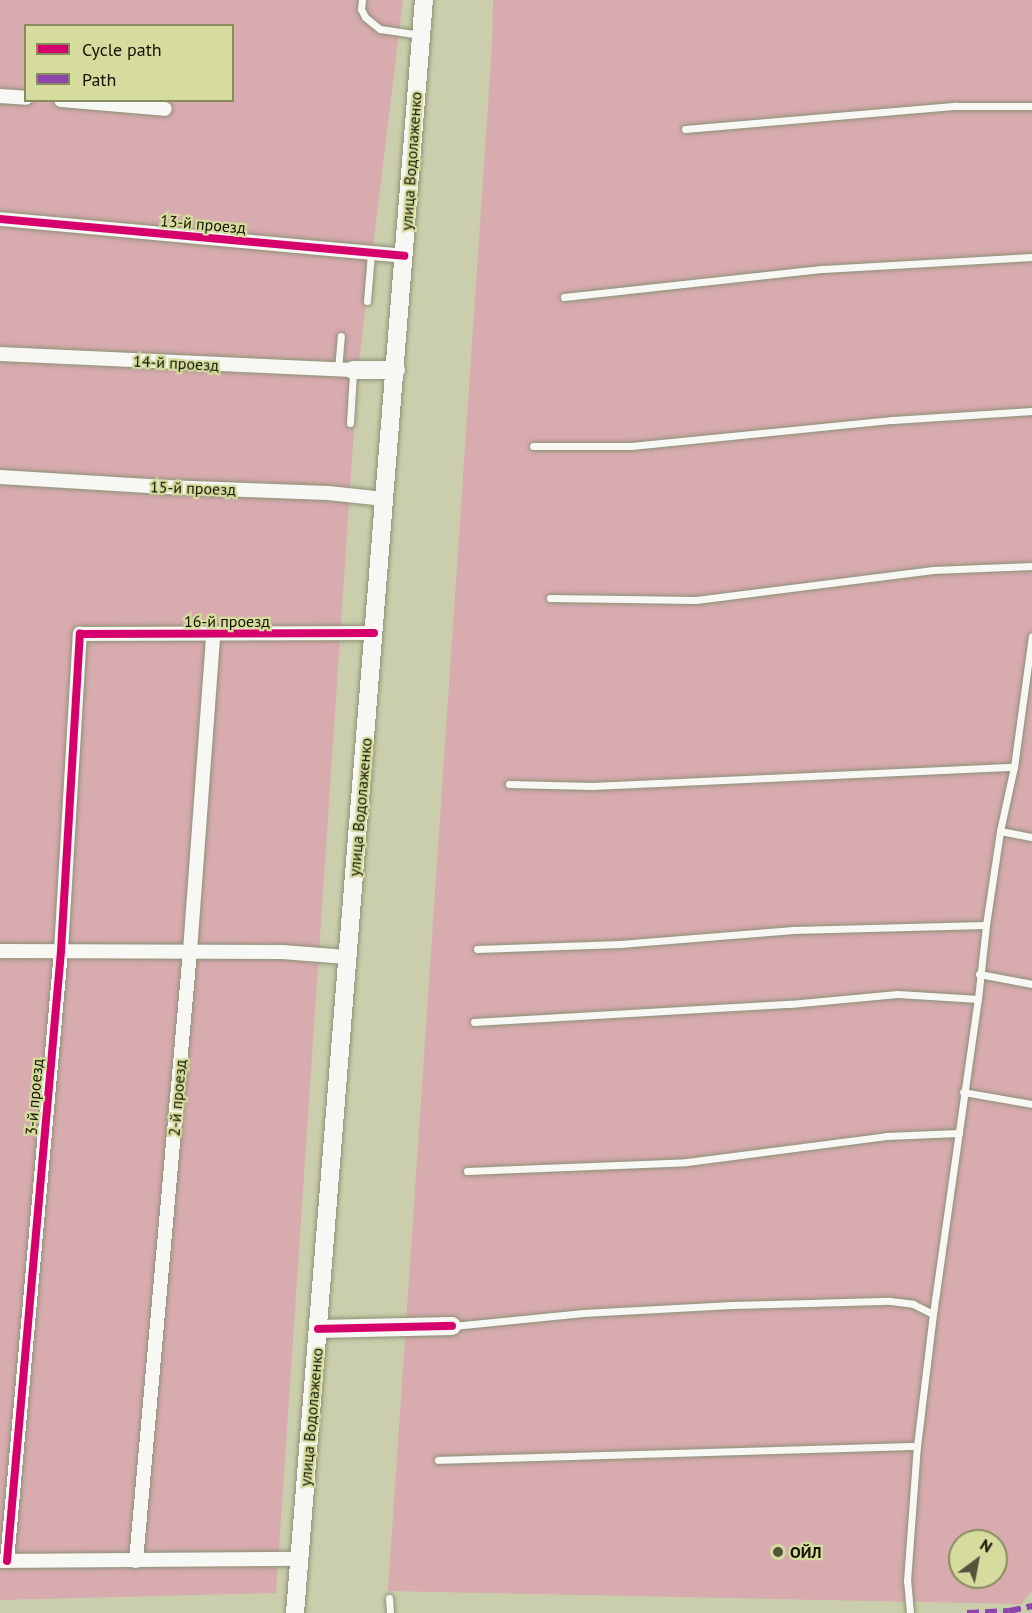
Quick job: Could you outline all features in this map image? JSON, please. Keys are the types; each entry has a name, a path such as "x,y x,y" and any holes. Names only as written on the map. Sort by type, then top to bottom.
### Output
{"main road":[{"name":"улица Водолаженко","path":"295,1613 424,0"},
{"path":"345,371 396,370"},
{"path":"318,1329 452,1326"}],"street":[{"path":"0,96 24,98"},
{"path":"88,102 165,108"},
{"name":"13-й проезд","path":"0,219 404,256"},
{"name":"14-й проезд","path":"0,354 345,371"},
{"name":"15-й проезд","path":"0,477 165,487 328,493 385,499"},
{"name":"16-й проезд","path":"80,634 374,633"},
{"name":"3-й проезд","path":"3,1561 61,951 80,634"},
{"name":"2-й проезд","path":"136,1561 190,951 213,635"},
{"path":"0,951 282,952 347,957"},
{"path":"3,1561 299,1558"}],"lane":[{"path":"362,0 361,9 365,17 380,29 421,35"},
{"path":"685,129 956,106 1032,106"},
{"path":"367,301 371,253"},
{"path":"564,297 823,269 1032,257"},
{"path":"342,336 350,423"},
{"path":"533,446 631,446 893,420 1032,411"},
{"path":"550,598 696,600 933,570 1032,566"},
{"path":"910,1613 907,1581 917,1446 933,1314 1000,831 1029,690 1032,636"},
{"path":"509,784 592,786 1014,767"},
{"path":"1000,831 1032,837"},
{"path":"477,949 620,944 804,930 986,924"},
{"path":"979,974 1032,984"},
{"path":"474,1022 790,1004 898,994 978,999"},
{"path":"963,1092 1032,1104"},
{"path":"467,1171 687,1162 886,1136 959,1133"},
{"path":"452,1326 583,1313 890,1300 913,1304 933,1314"},
{"path":"438,1460 917,1446"},
{"path":"389,1598 390,1613"}],"shaded area":[{"path":"0,0 403,0 358,370 276,1593 0,1600"},
{"path":"493,0 1032,0 1032,1591 1021,1604 388,1591 492,46"}],"marked path":[{"path":"967,1613 1009,1611 1032,1606"}],"cycle path":[{"path":"0,219 404,256"},
{"path":"7,1561 61,951 80,634 374,633"},
{"path":"318,1329 452,1326"}],"place":[{"name":"ОЙЛ","path":"778,1552"}]}
